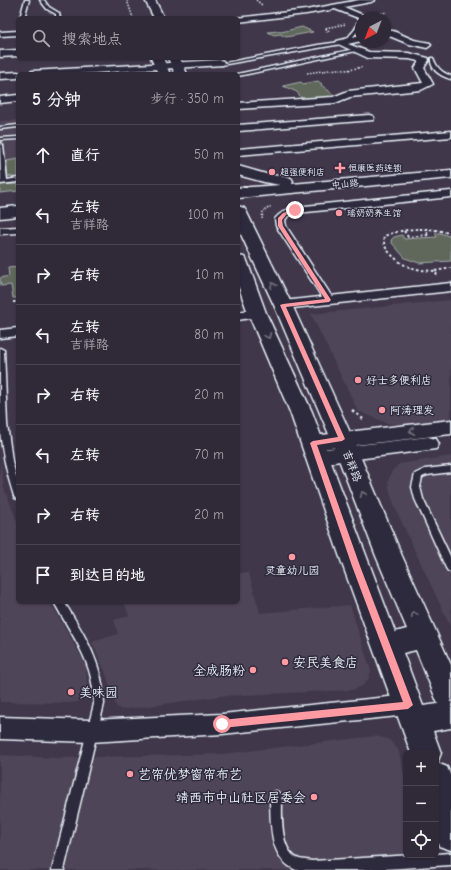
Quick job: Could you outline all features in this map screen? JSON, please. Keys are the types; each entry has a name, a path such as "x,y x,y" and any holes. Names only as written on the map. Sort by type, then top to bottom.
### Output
{"main road":[{"path":"150,0 158,16"},
{"name":"中山路","path":"240,193 288,185 451,167"},
{"path":"240,171 288,185"},
{"name":"中山路","path":"240,185 288,185 451,174"},
{"path":"246,212 288,185"},
{"path":"0,206 16,205"},
{"path":"0,213 16,211"},
{"name":"吉祥路","path":"246,212 283,305 344,446 389,556 424,636 446,671 451,702"},
{"path":"240,272 248,315 296,401 425,750"},
{"path":"386,646 424,636"},
{"path":"411,713 451,702"},
{"path":"439,786 447,813 451,834"}],"street":[{"path":"240,20 306,12 371,0"},
{"path":"334,6 355,14"},
{"path":"0,34 16,32"},
{"path":"241,106 335,100 348,94 425,86 428,82 419,68 433,56 427,41 412,42 391,33"},
{"path":"344,42 355,39"},
{"path":"344,42 355,50 368,55 409,56 428,59"},
{"path":"0,54 16,53"},
{"path":"64,72 178,66 219,62 225,72"},
{"path":"0,76 16,75"},
{"path":"0,100 16,98"},
{"path":"240,128 369,118"},
{"path":"240,152 451,134"},
{"path":"329,300 281,226 280,219 285,214 295,210 451,194"},
{"path":"0,231 16,230"},
{"path":"283,305 448,287"},
{"path":"0,334 16,332"},
{"path":"315,450 451,427"},
{"path":"344,446 451,441"},
{"path":"0,728 91,731 411,713"}],"lane":[{"path":"23,16 27,0"},
{"path":"42,0 48,8 58,14 58,16"},
{"path":"240,58 344,42 355,32"},
{"path":"240,75 355,50"},
{"path":"428,59 436,71 451,78"},
{"path":"219,62 231,60"},
{"path":"0,128 16,126"},
{"path":"0,139 16,138"},
{"path":"0,145 2,181 16,180"},
{"path":"0,350 3,411 15,482"},
{"path":"451,469 425,472 418,476 416,487 418,499 451,568"},
{"path":"58,870 91,731 99,704 98,684 90,659 76,627 59,604"},
{"path":"276,797 278,840 284,853 295,864 312,867 451,858"}],"path":[{"path":"127,0 132,16"},
{"path":"305,72 311,73 337,69 348,70 366,66"},
{"path":"264,225 262,219 263,212 268,207 275,204"},
{"path":"404,231 408,237 429,235 425,229"},
{"path":"451,234 434,229 393,232 384,236 383,242 385,247 398,263 414,269 435,271 451,268"},
{"path":"435,271 448,287"},
{"path":"351,408 359,417 367,421"}],"shaded area":[{"path":"302,27 313,32 286,37 280,34 274,35 268,32 281,32"},
{"path":"318,81 337,97 302,99 297,92 283,86 301,82 303,84"},
{"path":"16,120 16,192 0,194 0,121"},
{"path":"16,159 16,178 7,176 7,161"},
{"path":"16,184 16,191 0,193 0,185"},
{"path":"435,233 440,233 451,237 451,261 419,263 405,258 391,240 394,237 402,235 404,239 437,237"},
{"path":"16,267 16,298 13,298 11,285 1,286 0,278 9,276 8,268"},
{"path":"451,300 451,419 401,425 389,424 358,411 311,314"},
{"path":"451,456 451,628 396,510 390,493 388,481 392,471 399,464"},
{"path":"0,460 4,488 16,519 16,604 51,604 86,665 87,687 84,697 78,702 0,702"},
{"path":"240,573 249,573 260,613 350,605 371,671 368,680 362,686 353,690 221,696 121,710 116,706 105,671 92,642 118,634 114,620 129,616 125,604 240,604"},
{"path":"375,736 388,739 398,749 403,769 403,858 424,858 426,870 0,870 0,755 57,758 222,754"}],"place":[{"name":"恒康医药连锁","path":"340,168"},
{"name":"超强便利店","path":"272,172"},
{"name":"瑶奶奶养生馆","path":"339,213"},
{"name":"好士多便利店","path":"358,380"},
{"name":"阿涛理发","path":"382,410"},
{"name":"灵童幼儿园","path":"292,557"},
{"name":"安民美食店","path":"285,662"},
{"name":"全成肠粉","path":"253,670"},
{"name":"美味园","path":"71,692"},
{"name":"艺帘优梦窗帘布艺","path":"130,774"},
{"name":"靖西市中山社区居委会","path":"314,797"}],"route":[{"path":"222,724 393,705 408,705 356,566 313,443 342,439 283,305 329,300 281,226 280,219 285,214 295,210"}]}
